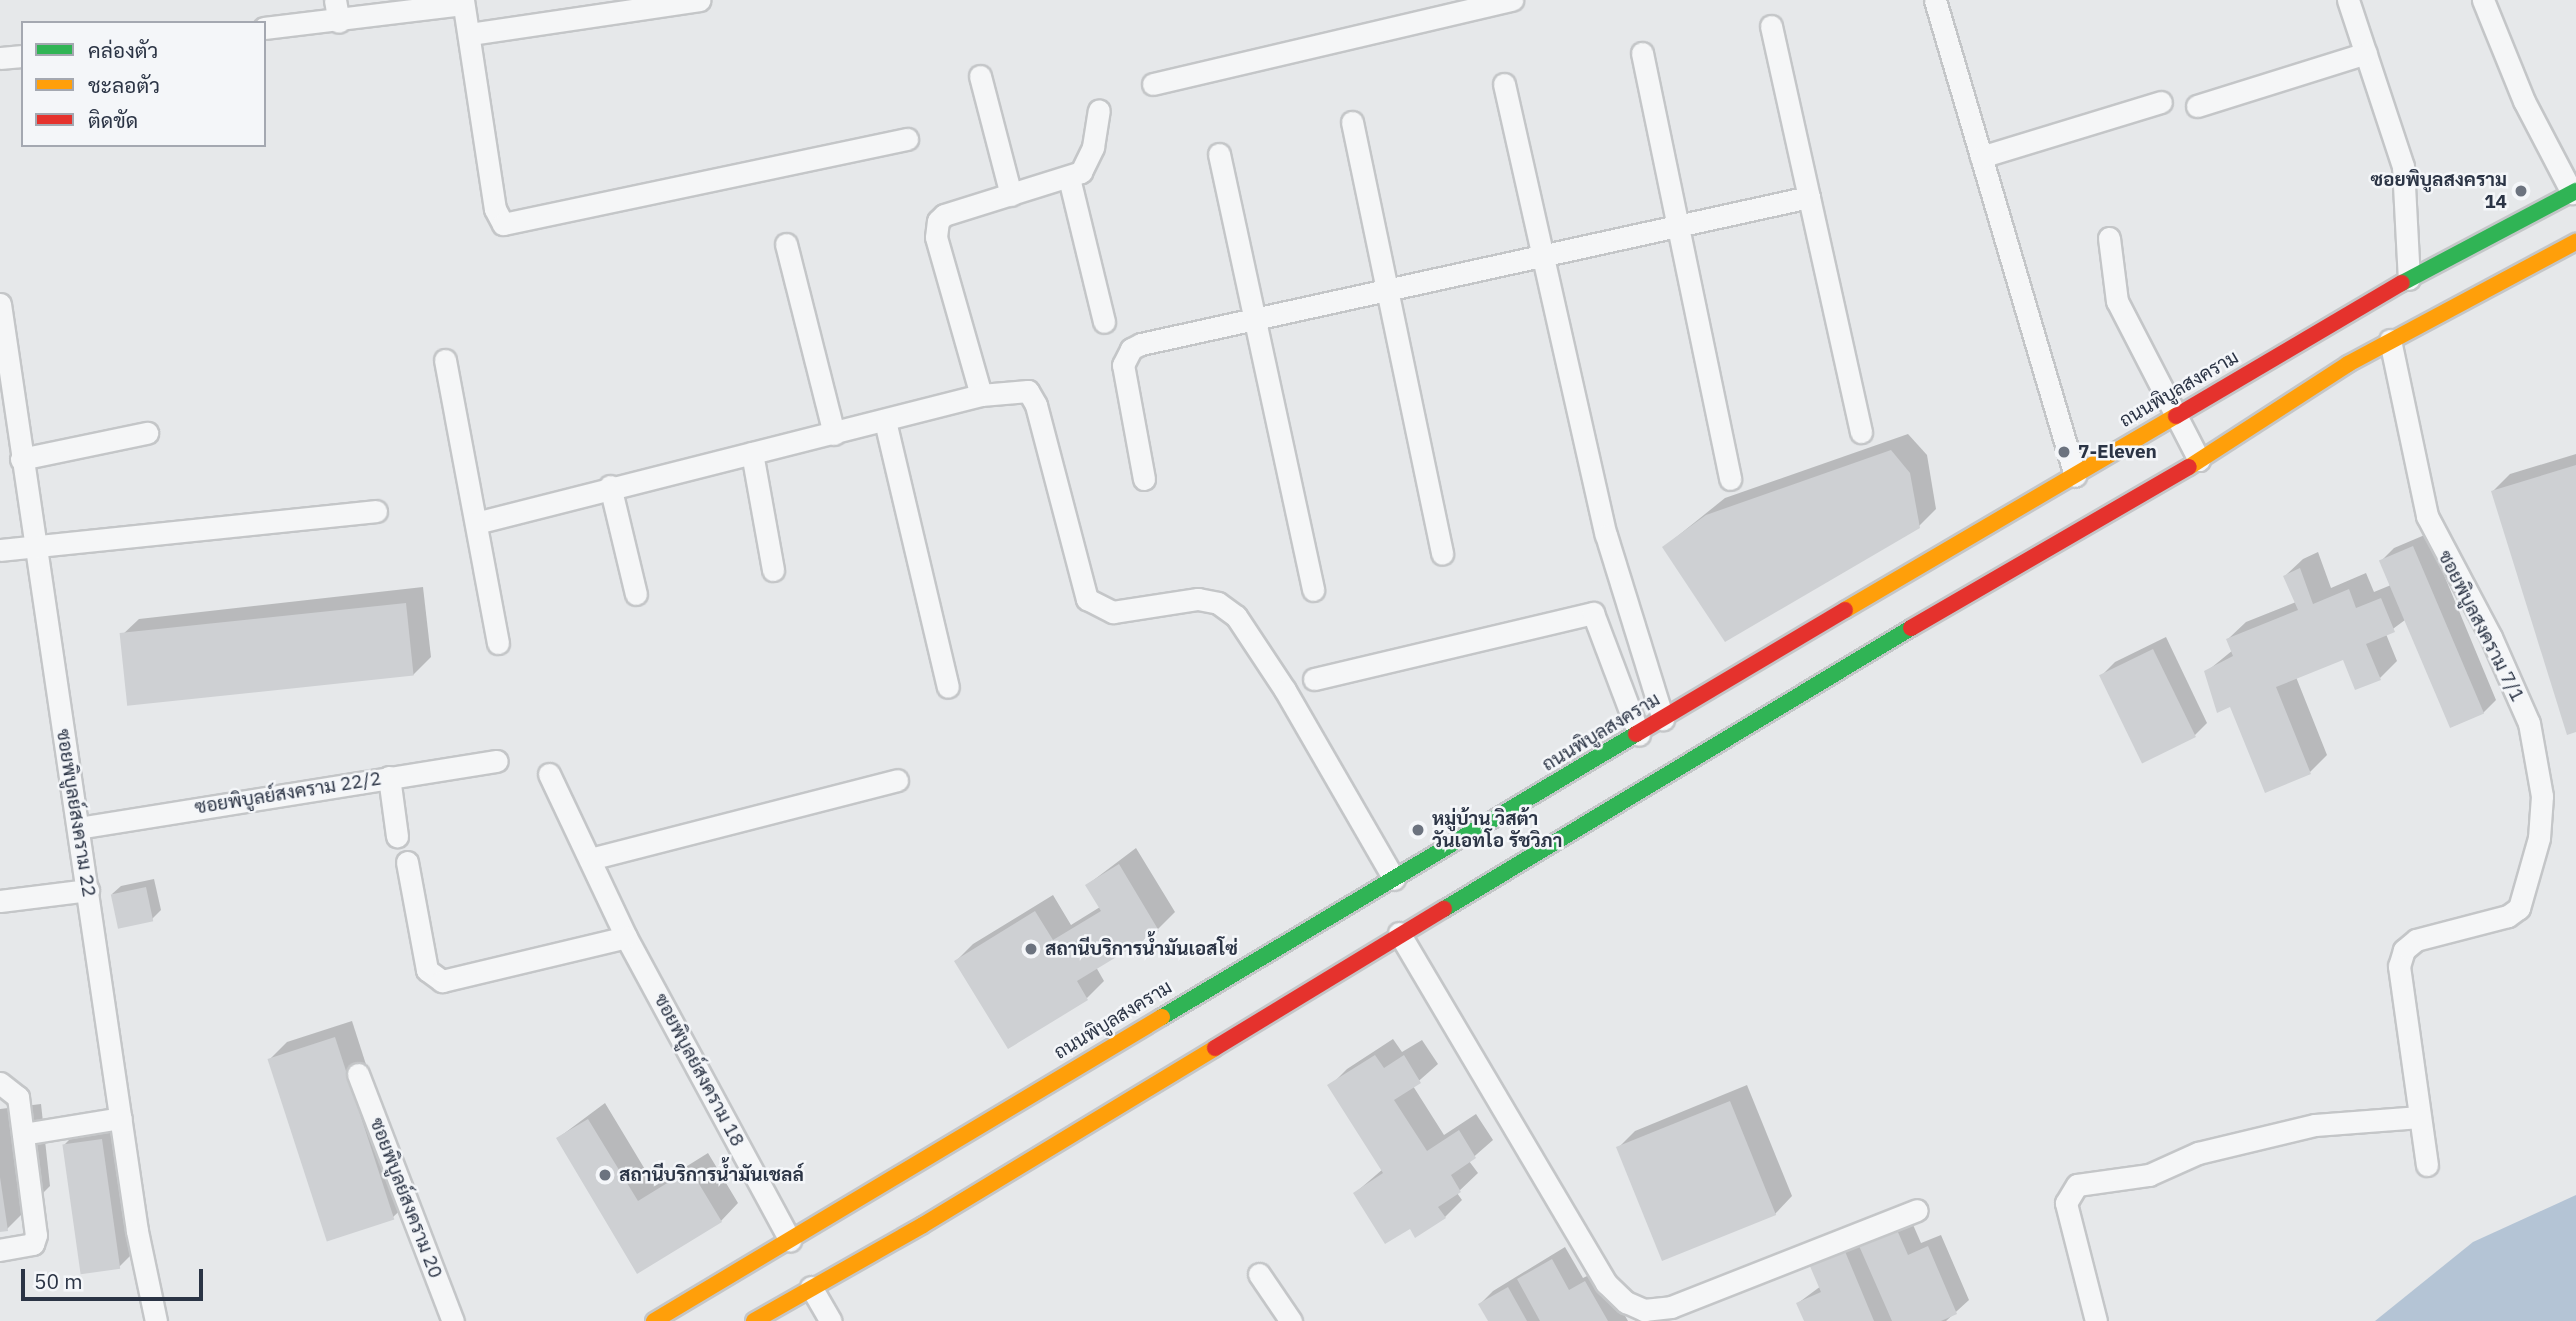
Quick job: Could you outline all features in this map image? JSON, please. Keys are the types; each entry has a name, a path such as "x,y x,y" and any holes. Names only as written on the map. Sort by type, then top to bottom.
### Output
{"main road":[{"name":"ถนนพิบูลสงคราม","path":"654,1321 792,1246 1394,879 2176,415 2409,279 2574,192"},
{"path":"754,1321 808,1281 923,1225 1399,933 1800,692 2199,460 2390,340 2576,242"},
{"path":"2254,370 2273,413"}],"street":[{"path":"335,0 339,22"},
{"path":"470,34 699,0"},
{"path":"1153,84 1512,0"},
{"path":"2348,0 2403,166 2409,279"},
{"path":"2483,0 2524,101 2574,192"},
{"path":"266,28 339,22 463,2 495,209 503,224 907,139"},
{"path":"1943,2 1981,157 2074,476"},
{"path":"1771,26 1861,432"},
{"path":"1642,53 1730,479"},
{"path":"2197,106 2366,53"},
{"path":"0,58 21,55"},
{"path":"980,76 1011,195"},
{"path":"1504,84 1606,534 1663,719"},
{"path":"1981,157 2161,102"},
{"path":"981,395 936,237 938,222 944,215 1069,178 1087,165 1099,110"},
{"path":"1352,122 1442,554"},
{"path":"1219,154 1313,590"},
{"path":"1069,178 1104,322"},
{"path":"1144,479 1123,365 1126,355 1141,344 1543,256 1679,222 1809,197"},
{"path":"2109,238 2113,292 2199,460"},
{"path":"786,244 834,434"},
{"name":"ซอยพิบูลย์สงคราม 22","path":"0,304 6,380 37,544 121,1118 156,1321"},
{"name":"ซอยพิบูลสงคราม 7/1","path":"2390,340 2427,516 2491,637 2529,723 2542,796 2539,838 2519,908 2508,916 2416,940 2404,950 2399,966 2427,1165"},
{"path":"445,360 498,643"},
{"path":"476,523 610,486 834,434 981,395 1028,391 1036,405 1087,599 1113,612 1198,599 1218,603 1236,616 1285,690 1394,879"},
{"path":"885,421 948,687"},
{"path":"21,459 147,432"},
{"path":"752,453 773,570"},
{"path":"610,486 636,594"},
{"path":"0,550 37,544 376,511"},
{"path":"1314,678 1593,613 1639,735"},
{"name":"ซอยพิบูลย์สงคราม 22/2","path":"78,828 497,761"},
{"name":"ซอยพิบูลย์สงคราม 18","path":"549,774 626,937 792,1246"},
{"path":"389,777 397,836"},
{"path":"590,859 897,780"},
{"path":"407,862 427,970 442,981 626,937"},
{"path":"0,901 88,890"},
{"path":"1399,933 1606,1283 1626,1302 1644,1310 1671,1307 1917,1210"},
{"name":"ซอยพิบูลย์สงคราม 20","path":"358,1074 453,1321"},
{"path":"0,1083 18,1097 36,1235 33,1244 0,1250"},
{"path":"2095,1321 2066,1203 2077,1185 2149,1175 2198,1153 2315,1125 2420,1117"},
{"path":"23,1134 121,1118"},
{"path":"1259,1274 1291,1321"},
{"path":"808,1281 831,1321"}],"water":[{"path":"2576,1195 2576,1321 2375,1321 2473,1242"}],"building":[{"path":"1891,450 1910,473 1920,528 1725,642 1662,547 1706,515"},
{"path":"2576,465 2576,732 2567,735 2491,491"},
{"path":"2413,546 2484,714 2450,728 2379,560"},
{"path":"2300,568 2313,604 2349,589 2356,608 2381,598 2395,632 2366,644 2381,680 2355,690 2343,660 2276,687 2311,774 2265,793 2230,707 2217,713 2204,671 2233,656 2226,639 2298,610 2283,576"},
{"path":"406,603 414,676 127,706 120,633"},
{"path":"2153,649 2196,737 2142,763 2099,675"},
{"path":"1119,864 1159,931 1077,981 1088,1000 1008,1049 954,961 1035,911 1053,940 1101,911 1085,885"},
{"path":"146,887 153,921 118,929 111,894"},
{"path":"335,1037 394,1220 327,1242 267,1059"},
{"path":"1375,1055 1384,1068 1404,1055 1421,1083 1394,1100 1427,1151 1459,1130 1476,1158 1451,1175 1461,1192 1438,1207 1446,1218 1415,1238 1410,1229 1385,1244 1353,1193 1383,1173 1327,1085"},
{"path":"1730,1101 1776,1215 1662,1261 1616,1147"},
{"path":"588,1119 638,1201 690,1169 722,1222 637,1274 556,1138"},
{"path":"102,1139 120,1269 81,1274 62,1145"},
{"path":"0,1177 8,1231 0,1232"},
{"path":"1894,1223 1908,1255 1928,1246 1957,1314 1941,1321 1892,1321 1856,1239"},
{"path":"1844,1249 1874,1321 1804,1321 1796,1303 1821,1292 1809,1264"},
{"path":"1552,1259 1569,1290 1585,1281 1608,1321 1540,1321 1517,1279"},
{"path":"1508,1287 1527,1321 1488,1321 1478,1304"}],"traffic: fast":[{"path":"2402,283 2576,191"},
{"path":"1444,909 1911,628"},
{"path":"1162,1017 1636,734"}],"traffic: slow":[{"path":"2189,467 2348,364 2576,242"},
{"path":"1845,610 2176,416"},
{"path":"654,1321 1162,1017"},
{"path":"754,1321 923,1225 1215,1048"}],"traffic: jam":[{"path":"2176,416 2402,283"},
{"path":"1911,628 2189,467"},
{"path":"1636,734 1845,610"},
{"path":"1215,1048 1444,909"}],"place":[{"name":"ซอยพิบูลสงคราม 14","path":"2521,191"},
{"name":"7-Eleven","path":"2064,452"},
{"name":"หมู่บ้าน วิสต้า วันเอทโอ รัชวิภา","path":"1418,830"},
{"name":"สถานีบริการน้ำมันเอสโซ่","path":"1031,949"},
{"name":"สถานีบริการน้ำมันเชลล์","path":"605,1175"}]}
